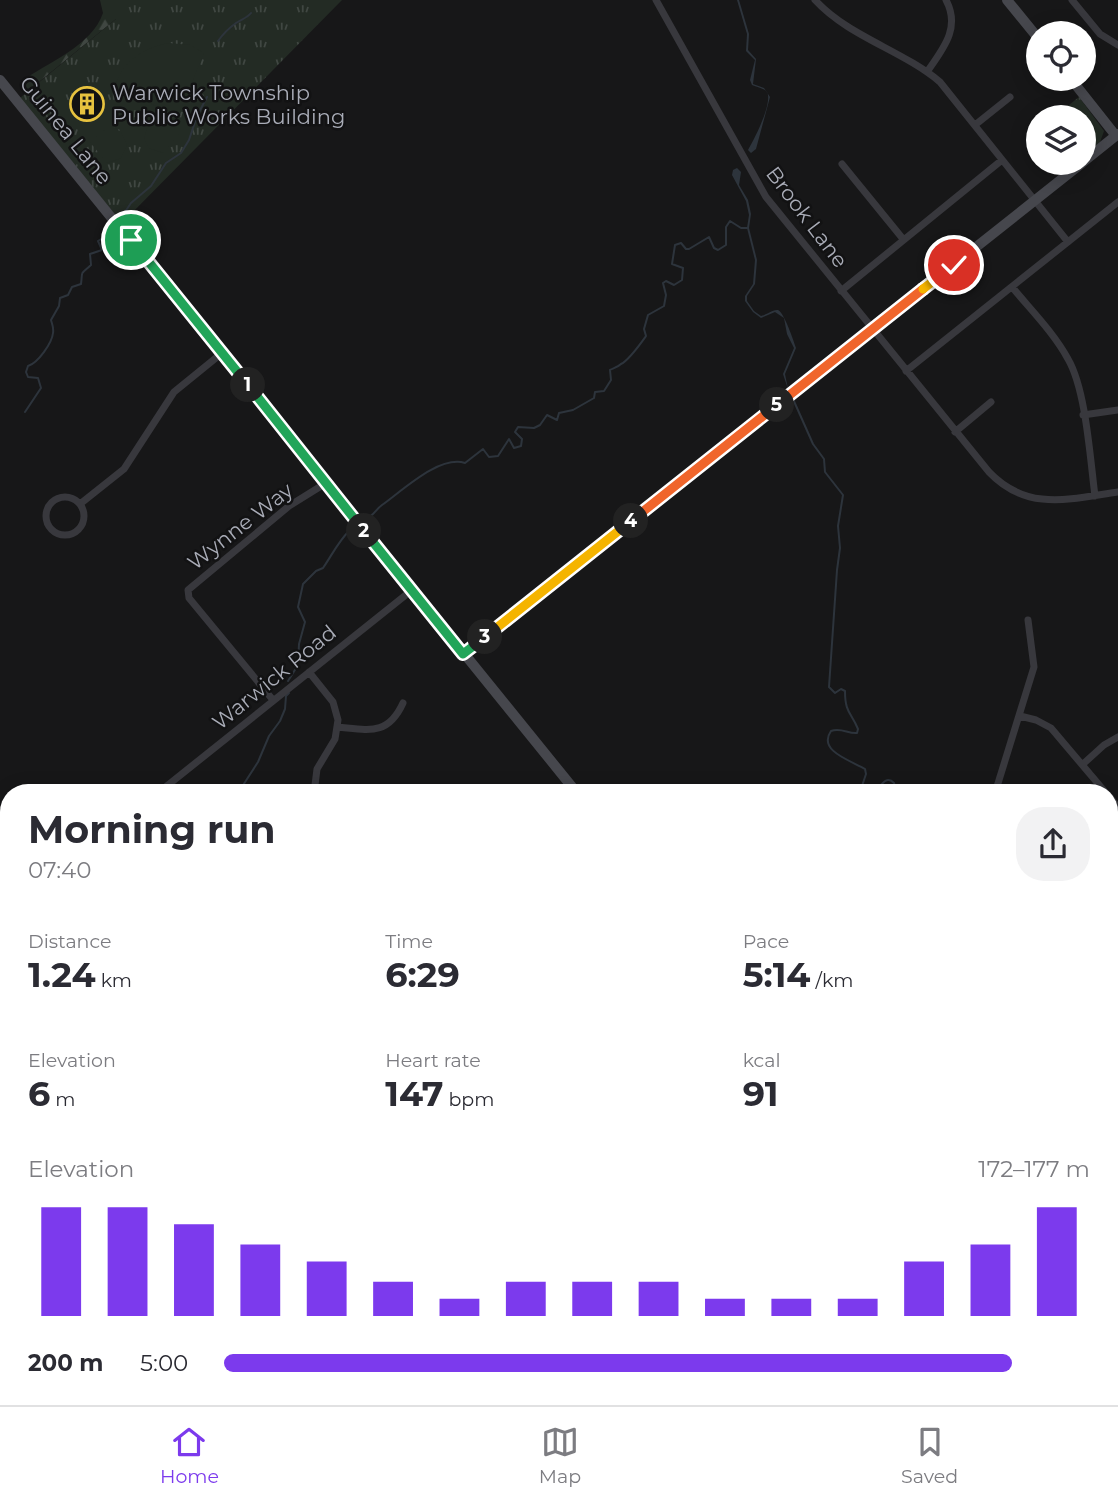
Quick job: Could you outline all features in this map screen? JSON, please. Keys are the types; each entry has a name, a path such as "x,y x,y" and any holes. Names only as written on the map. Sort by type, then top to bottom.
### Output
{"street":[{"name":"Brook Lane","path":"656,0 761,190 993,477 1021,495 1051,501 1118,492"},
{"path":"815,0 835,18 927,72 949,91 1068,242"},
{"path":"927,72 951,32 952,16 946,0"},
{"path":"1007,0 1026,23"},
{"path":"1073,0 1100,34 1118,45"},
{"name":"Guinea Lane","path":"0,80 569,784"},
{"path":"1081,91 1117,135 1096,152"},
{"path":"975,125 1010,97"},
{"path":"841,291 1002,160"},
{"path":"842,164 903,239"},
{"path":"463,654 1067,175"},
{"path":"905,371 1118,202"},
{"path":"1012,287 1069,359 1077,378 1095,496"},
{"path":"80,504 124,468 174,392 222,354"},
{"path":"955,432 991,402"},
{"path":"1083,415 1118,410"},
{"name":"Wynne Way","path":"273,700 189,598 188,590 289,506 326,483"},
{"path":"68,497 80,504 83,521 76,532 59,535 49,528 46,515 48,506 53,501 68,497"},
{"name":"Warwick Road","path":"169,784 411,590"},
{"path":"998,784 1034,667 1028,620"},
{"path":"309,672 333,702 338,727 335,739 320,761 316,784"},
{"path":"338,727 366,730 383,727 397,716 403,703"},
{"path":"1020,716 1036,720 1051,729 1099,784"},
{"path":"1083,764 1118,737"}],"green space":[{"path":"100,0 139,0 34,86 21,88 20,82 68,53 89,35 103,13"},
{"path":"101,0 342,0 122,223 20,98 116,19"},
{"path":"169,43 190,45 204,53 178,116 120,90 116,84 124,68 136,56"},
{"path":"1079,97 1085,105 1069,105"},
{"path":"160,117 179,134 163,153 149,148 144,139 148,124"},
{"path":"1096,120 1104,131 1096,145"},
{"path":"110,125 121,132 127,145 121,158 107,163 90,142"}],"shaded area":[{"path":"737,0 749,34 748,50 756,59 753,84 766,91 752,85 750,80 755,60 746,51 747,34"},
{"path":"767,93 770,97 756,149 751,153 748,150 765,113"},
{"path":"737,168 741,172 739,185 748,200 751,214 749,228 757,260 755,284 747,296 747,301 761,316 778,310 783,316 786,321 796,348 785,374 788,389 783,374 794,348 787,334 784,318 775,312 761,318 753,312 745,301 745,296 753,284 755,260 747,228 749,215 746,201 732,175"}],"waterway":[{"path":"218,41 231,27 251,13"},
{"path":"121,218 131,203 151,186 166,163 181,153 207,97"},
{"path":"365,519 410,483 433,469 444,464 465,463 483,449 489,457 498,456 509,439 514,448 521,446 522,439 515,432 518,427 534,428 540,425 547,415 557,420 559,413 573,410 594,398 595,392 604,391 611,380 610,370 628,359 646,336 644,329 648,315 664,306 666,295 663,283 666,281 674,285 682,280 683,268 672,264 675,245 681,243 689,249 709,237 714,248 718,250 726,245 726,227 730,221 741,228 747,228"},
{"path":"25,412 41,388 38,378 28,377 28,366 36,361 47,347 53,333 51,320 59,306 60,298 68,295 72,287 81,284 82,273 91,265 90,254 102,250 98,241 106,236 110,226"},
{"path":"793,399 813,444 824,459 825,472 843,495 838,526 840,548 829,687 835,693 841,689 845,691 847,708 858,729 857,733 831,731 828,738 832,750 865,769 863,784"},
{"path":"288,681 298,665 299,644 305,622 298,607 303,584 323,568 349,531"},
{"path":"244,784 280,721 289,693"},
{"path":"881,784 888,780 894,784"}],"place":[{"name":"Warwick Township Public Works Building","path":"87,104"}],"route":[{"path":"131,240 463,654 954,265"}]}
